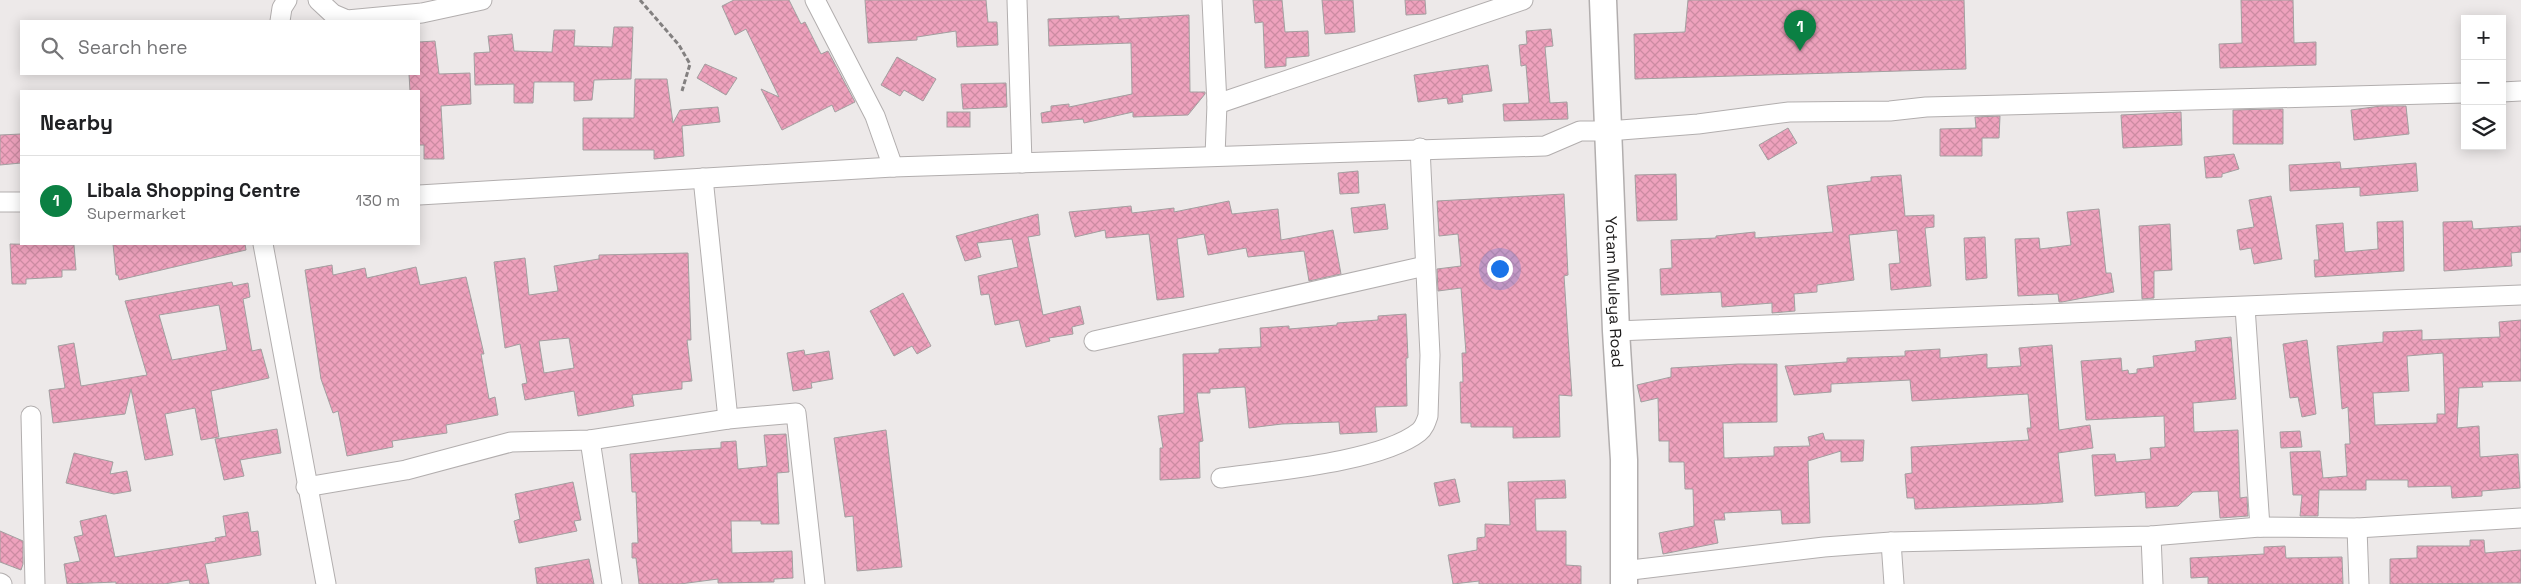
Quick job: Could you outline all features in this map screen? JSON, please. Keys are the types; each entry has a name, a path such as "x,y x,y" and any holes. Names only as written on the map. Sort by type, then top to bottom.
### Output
{"street":[{"path":"280,20 282,8 287,0"},
{"path":"318,0 333,14 347,20 422,13 482,0"},
{"path":"815,0 874,116 893,167"},
{"path":"1017,0 1022,163"},
{"path":"1212,0 1217,104 1215,156"},
{"path":"1217,104 1524,0"},
{"name":"Yotam Muleya Road","path":"1604,0 1616,331 1624,460 1624,578"},
{"path":"2506,92 2521,91"},
{"path":"420,195 893,167 1215,156 1281,156 1420,148 1545,146 1580,130 1608,131 1745,119 1790,112 2461,94"},
{"path":"1221,478 1354,458 1388,449 1419,432 1425,425 1428,416 1430,355 1420,148"},
{"path":"704,178 728,419"},
{"path":"0,202 20,202"},
{"path":"264,245 306,487 326,584"},
{"path":"1094,340 1425,266"},
{"path":"1616,331 2521,295"},
{"path":"2245,307 2260,527"},
{"path":"306,487 406,470 512,442 590,440 728,419 796,413 815,584"},
{"path":"31,416 35,584"},
{"path":"590,440 612,584"},
{"path":"1624,578 1824,547 1891,542 2151,536 2260,527 2357,528 2521,518"},
{"path":"2357,528 2359,584"},
{"path":"2151,536 2154,584"},
{"path":"1891,542 1894,584"}],"path":[{"path":"640,0 679,45 690,64 682,91"}],"building":[{"path":"734,0 789,0 801,24 805,22 821,54 828,51 855,102 835,112 832,105 782,130 761,89 779,97 746,29 735,35 722,6"},
{"path":"865,0 986,0 988,22 997,22 998,45 957,47 956,31 917,37 917,40 868,43"},
{"path":"1253,0 1282,0 1285,32 1308,31 1309,56 1286,58 1286,66 1265,68 1263,22 1255,23"},
{"path":"1322,0 1353,0 1355,32 1325,34"},
{"path":"1405,0 1425,0 1426,14 1406,15"},
{"path":"1688,0 1964,0 1966,69 1635,79 1634,34 1685,32"},
{"path":"2241,0 2293,0 2294,43 2316,42 2316,65 2220,68 2219,44 2242,43"},
{"path":"1189,15 1190,92 1205,92 1205,94 1188,115 1133,117 1133,112 1084,123 1083,119 1042,123 1041,113 1051,111 1051,106 1069,104 1069,107 1132,94 1131,43 1049,46 1048,19 1119,16 1119,19"},
{"path":"614,27 633,27 631,79 594,80 592,100 574,101 574,82 534,82 533,103 514,103 514,84 475,85 474,53 490,52 488,36 512,34 514,51 552,52 554,30 575,30 574,46 612,47"},
{"path":"1551,29 1553,46 1545,47 1550,103 1567,102 1568,119 1504,121 1503,104 1529,103 1526,65 1521,66 1519,45 1527,44 1526,31"},
{"path":"435,41 439,74 470,73 471,104 441,106 444,159 424,159 424,145 420,145 420,90 410,90 409,75 420,75 420,42"},
{"path":"897,57 936,79 923,101 904,90 900,96 881,85"},
{"path":"705,64 737,78 726,95 697,78"},
{"path":"1488,65 1492,91 1462,95 1463,102 1448,104 1447,98 1418,102 1414,75"},
{"path":"635,79 667,79 673,123 680,110 718,107 720,122 682,126 684,156 654,159 654,150 583,150 583,118 634,118"},
{"path":"1006,83 1007,107 963,109 961,84"},
{"path":"2381,106 2406,106 2409,134 2354,140 2351,110"},
{"path":"2283,109 2283,144 2233,144 2233,110"},
{"path":"947,112 970,112 970,127 947,127"},
{"path":"2181,112 2182,145 2123,148 2121,115"},
{"path":"2000,116 1999,138 1982,138 1982,156 1940,156 1940,129 1976,128 1975,117"},
{"path":"1788,128 1797,143 1768,160 1759,145"},
{"path":"20,134 20,163 0,165 0,135"},
{"path":"2234,154 2239,169 2222,174 2222,177 2206,178 2204,157"},
{"path":"2340,162 2341,169 2416,163 2418,191 2360,196 2360,187 2290,191 2289,165"},
{"path":"1358,171 1359,193 1340,194 1338,173"},
{"path":"1676,174 1677,220 1637,221 1635,175"},
{"path":"1901,175 1905,216 1934,215 1934,227 1925,228 1931,286 1891,290 1889,264 1900,263 1897,230 1849,235 1854,280 1817,285 1817,292 1794,294 1795,311 1772,313 1772,303 1722,307 1721,292 1661,295 1660,269 1672,268 1671,240 1716,238 1716,236 1755,232 1755,238 1833,232 1827,186 1871,181 1871,177"},
{"path":"1564,194 1568,275 1564,276 1572,396 1559,395 1560,437 1513,438 1513,427 1471,427 1471,423 1461,423 1460,382 1463,382 1462,353 1466,353 1461,288 1438,291 1437,269 1461,266 1458,234 1439,236 1437,201"},
{"path":"2271,196 2282,259 2254,264 2251,248 2240,250 2237,230 2254,227 2249,200"},
{"path":"1229,201 1232,214 1278,209 1281,240 1333,230 1341,274 1309,281 1304,251 1248,257 1246,248 1208,255 1204,234 1177,239 1184,297 1157,300 1149,234 1106,238 1105,230 1075,237 1069,212 1131,206 1132,213 1174,208 1174,212"},
{"path":"1385,204 1388,229 1354,233 1351,208"},
{"path":"2099,209 2106,273 2111,273 2114,292 2062,302 2059,302 2058,294 2018,296 2015,239 2039,238 2040,249 2071,245 2067,212"},
{"path":"1038,214 1040,235 1028,237 1043,315 1080,306 1084,324 1072,327 1073,334 1049,338 1050,341 1026,347 1019,320 995,325 989,294 981,295 978,276 1018,267 1012,239 977,243 981,257 965,261 956,236"},
{"path":"2403,221 2404,271 2315,277 2314,260 2319,260 2316,225 2343,223 2345,252 2378,249 2377,222"},
{"path":"2472,221 2473,229 2521,226 2521,252 2511,253 2512,266 2444,271 2443,222"},
{"path":"2170,224 2172,270 2154,271 2154,298 2142,299 2139,226"},
{"path":"1985,237 1987,278 1966,280 1964,238"},
{"path":"10,244 74,245 76,270 62,270 62,277 26,279 26,284 12,284"},
{"path":"113,245 245,245 246,250 119,280 118,275 116,275"},
{"path":"688,253 691,340 687,340 692,381 682,382 682,389 632,395 634,406 578,416 574,391 525,400 522,384 527,383 520,344 505,348 494,262 525,258 529,295 558,291 554,266 599,259 599,255","holes":["569,338 574,368 544,373 539,341"]},
{"path":"332,265 333,275 365,268 367,278 416,267 420,285 466,277 484,354 481,354 489,399 495,397 498,415 446,425 447,433 392,441 393,447 347,456 338,411 333,413 321,379 305,270"},
{"path":"232,282 233,286 248,283 250,297 243,299 252,351 261,349 269,378 211,391 219,437 201,440 195,408 165,414 173,455 145,460 131,389 125,414 53,423 49,390 65,388 58,346 74,343 81,386 147,375 125,301","holes":["219,305 227,350 172,360 159,315"]},
{"path":"903,293 931,346 917,354 912,346 894,356 870,311"},
{"path":"1406,314 1408,358 1406,358 1407,406 1375,407 1377,432 1340,434 1339,422 1282,424 1249,428 1245,387 1210,389 1210,393 1197,393 1203,441 1199,442 1200,478 1160,480 1160,448 1163,448 1158,416 1184,413 1183,354 1219,353 1219,349 1261,347 1260,328 1289,326 1289,329 1337,325 1337,323 1378,320 1378,316"},
{"path":"2521,320 2521,381 2482,382 2483,387 2459,388 2457,428 2479,426 2480,457 2518,454 2520,488 2482,491 2482,496 2452,498 2451,486 2408,487 2408,480 2366,480 2366,490 2319,490 2318,516 2300,516 2302,495 2293,495 2290,452 2320,451 2323,478 2347,476 2345,444 2350,444 2348,407 2342,409 2337,346 2383,342 2383,332 2422,330 2422,340 2500,337 2499,322","holes":["2443,353 2445,414 2437,414 2437,423 2375,425 2373,393 2409,391 2407,356"]},
{"path":"2231,337 2236,399 2193,403 2194,432 2238,430 2240,498 2247,497 2248,516 2220,518 2218,491 2193,492 2178,506 2146,508 2145,492 2095,496 2092,455 2115,454 2116,462 2151,459 2150,448 2165,447 2164,416 2086,420 2081,361 2121,358 2122,371 2128,370 2129,374 2137,373 2137,369 2154,367 2153,356 2196,351 2195,341"},
{"path":"2307,340 2316,414 2302,417 2298,397 2290,398 2283,344"},
{"path":"2052,345 2059,430 2090,425 2093,448 2058,453 2063,502 1915,509 1914,498 1907,498 1905,474 1912,473 1911,447 2029,440 2027,428 2031,428 2028,394 1912,401 1910,380 1831,384 1831,392 1794,395 1785,366 1847,362 1847,358 1905,356 1905,351 1940,349 1940,358 1987,354 1987,368 2021,366 2019,348"},
{"path":"804,350 805,355 829,351 833,379 811,383 812,388 793,391 787,353"},
{"path":"1777,364 1777,422 1723,423 1724,458 1774,456 1774,447 1810,446 1808,437 1823,433 1825,440 1864,440 1863,461 1841,462 1841,451 1808,461 1810,523 1782,524 1781,510 1724,513 1725,520 1714,520 1718,543 1663,554 1659,533 1694,526 1693,489 1685,489 1684,462 1669,462 1669,441 1659,441 1658,398 1641,402 1637,385 1671,377 1671,368"},
{"path":"277,429 281,453 240,460 244,476 224,480 215,439"},
{"path":"886,430 902,567 857,571 853,516 845,517 834,438"},
{"path":"2300,431 2302,447 2281,448 2280,432"},
{"path":"786,434 789,472 777,473 779,524 761,524 761,521 731,521 732,553 792,551 793,578 774,579 774,582 718,583 718,579 680,584 639,584 636,558 632,558 632,543 638,543 636,492 632,492 630,454 721,448 721,442 736,441 738,469 767,466 764,435"},
{"path":"74,453 113,462 110,474 127,471 131,491 114,494 66,483"},
{"path":"1455,479 1460,502 1439,506 1434,483"},
{"path":"1565,480 1566,498 1535,499 1536,531 1566,531 1566,565 1581,566 1581,584 1479,584 1479,581 1453,584 1448,555 1477,550 1477,538 1485,537 1485,524 1510,525 1508,482"},
{"path":"573,482 581,520 574,521 577,531 519,543 514,521 520,519 515,494"},
{"path":"248,512 251,532 258,531 261,555 205,564 209,584 190,584 189,580 164,584 116,584 116,582 67,584 64,564 80,561 74,537 83,535 80,521 106,515 115,557 216,541 215,538 226,536 223,516"},
{"path":"0,531 23,541 23,564 21,570 0,562"},
{"path":"2470,540 2484,540 2485,553 2521,550 2521,583 2390,584 2390,559 2417,558 2417,546 2470,546"},
{"path":"2285,546 2286,558 2342,557 2343,584 2208,584 2208,577 2191,578 2190,558 2264,554 2264,547"},
{"path":"589,559 594,584 537,584 535,568"}],"place":[{"name":"Libala Shopping Centre","path":"1800,51"}]}
